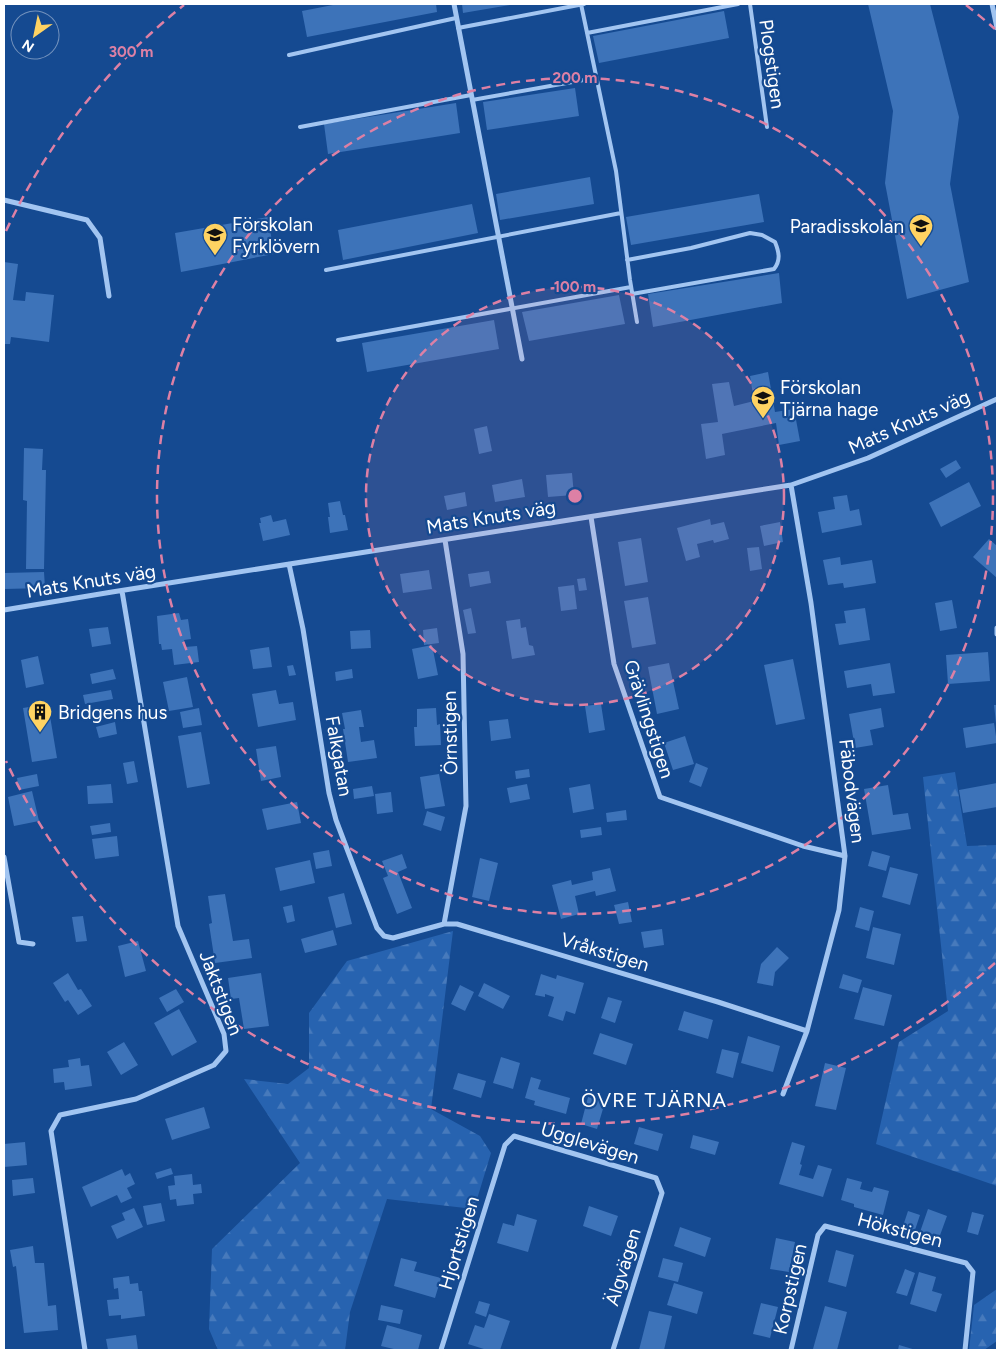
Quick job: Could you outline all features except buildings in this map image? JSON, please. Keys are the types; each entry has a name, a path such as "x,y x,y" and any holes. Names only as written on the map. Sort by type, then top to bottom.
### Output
{"street":[{"path":"454,4 522,359"},
{"path":"992,4 997,28"},
{"path":"4,200 87,220 100,238 109,296"},
{"name":"Mats Knuts väg","path":"4,610 791,485 868,458 997,399"},
{"name":"Fäbodvägen","path":"783,1094 807,1031 839,910 845,856 811,603 791,485"},
{"name":"Grävlingstigen","path":"591,517 614,664 660,797 803,846 845,856"},
{"name":"Örnstigen","path":"444,924 466,806 463,654 445,540"},
{"name":"Falkgatan","path":"289,564 303,629 329,793 336,820 377,928 384,936 393,938"},
{"name":"Jaktstigen","path":"85,1350 51,1131 60,1115 136,1099 214,1065 226,1051 224,1034 178,926 122,591"},
{"path":"997,628 997,634"},
{"path":"4,857 18,942 32,944"},
{"name":"Vråkstigen","path":"393,938 444,924 457,924 718,1002 807,1031"},
{"name":"Ugglevägen","path":"505,1145 514,1136 656,1178 662,1193"},
{"name":"Hjortstigen","path":"442,1350 505,1145"},
{"name":"Älgvägen","path":"613,1350 662,1193"},
{"name":"Hökstigen","path":"818,1235 825,1226 966,1263 973,1272 965,1350"},
{"name":"Korpstigen","path":"791,1350 818,1235"}],"lane":[{"path":"458,28 582,4 616,171 637,322"},
{"path":"587,33 738,4"},
{"name":"Plogstigen","path":"750,4 768,128"},
{"path":"289,55 456,18"},
{"path":"300,127 472,97 596,78"},
{"path":"326,270 621,213"},
{"path":"627,260 750,234 762,235 775,242 779,252 778,263 774,269 632,294"},
{"path":"338,340 513,310 631,287"}],"green space":[{"path":"955,772 967,846 997,845 997,1186 876,1144 899,1042 948,1011 923,777"},
{"path":"453,931 431,1109 480,1136 491,1153 474,1209 387,1199 350,1312 345,1350 218,1350 209,1329 212,1249 300,1163 244,1079 288,1084 309,1068 309,1013 347,961"},
{"path":"997,1289 997,1341 984,1350 969,1350 974,1305"}],"place":[{"name":"Paradisskolan","path":"921,247"},
{"name":"Förskolan Fyrklövern","path":"215,256"},
{"name":"Förskolan Tjärna hage","path":"763,419"},
{"name":"Bridgens hus","path":"40,733"}],"district":[{"name":"ÖVRE TJÄRNA","path":"654,1100"}]}
